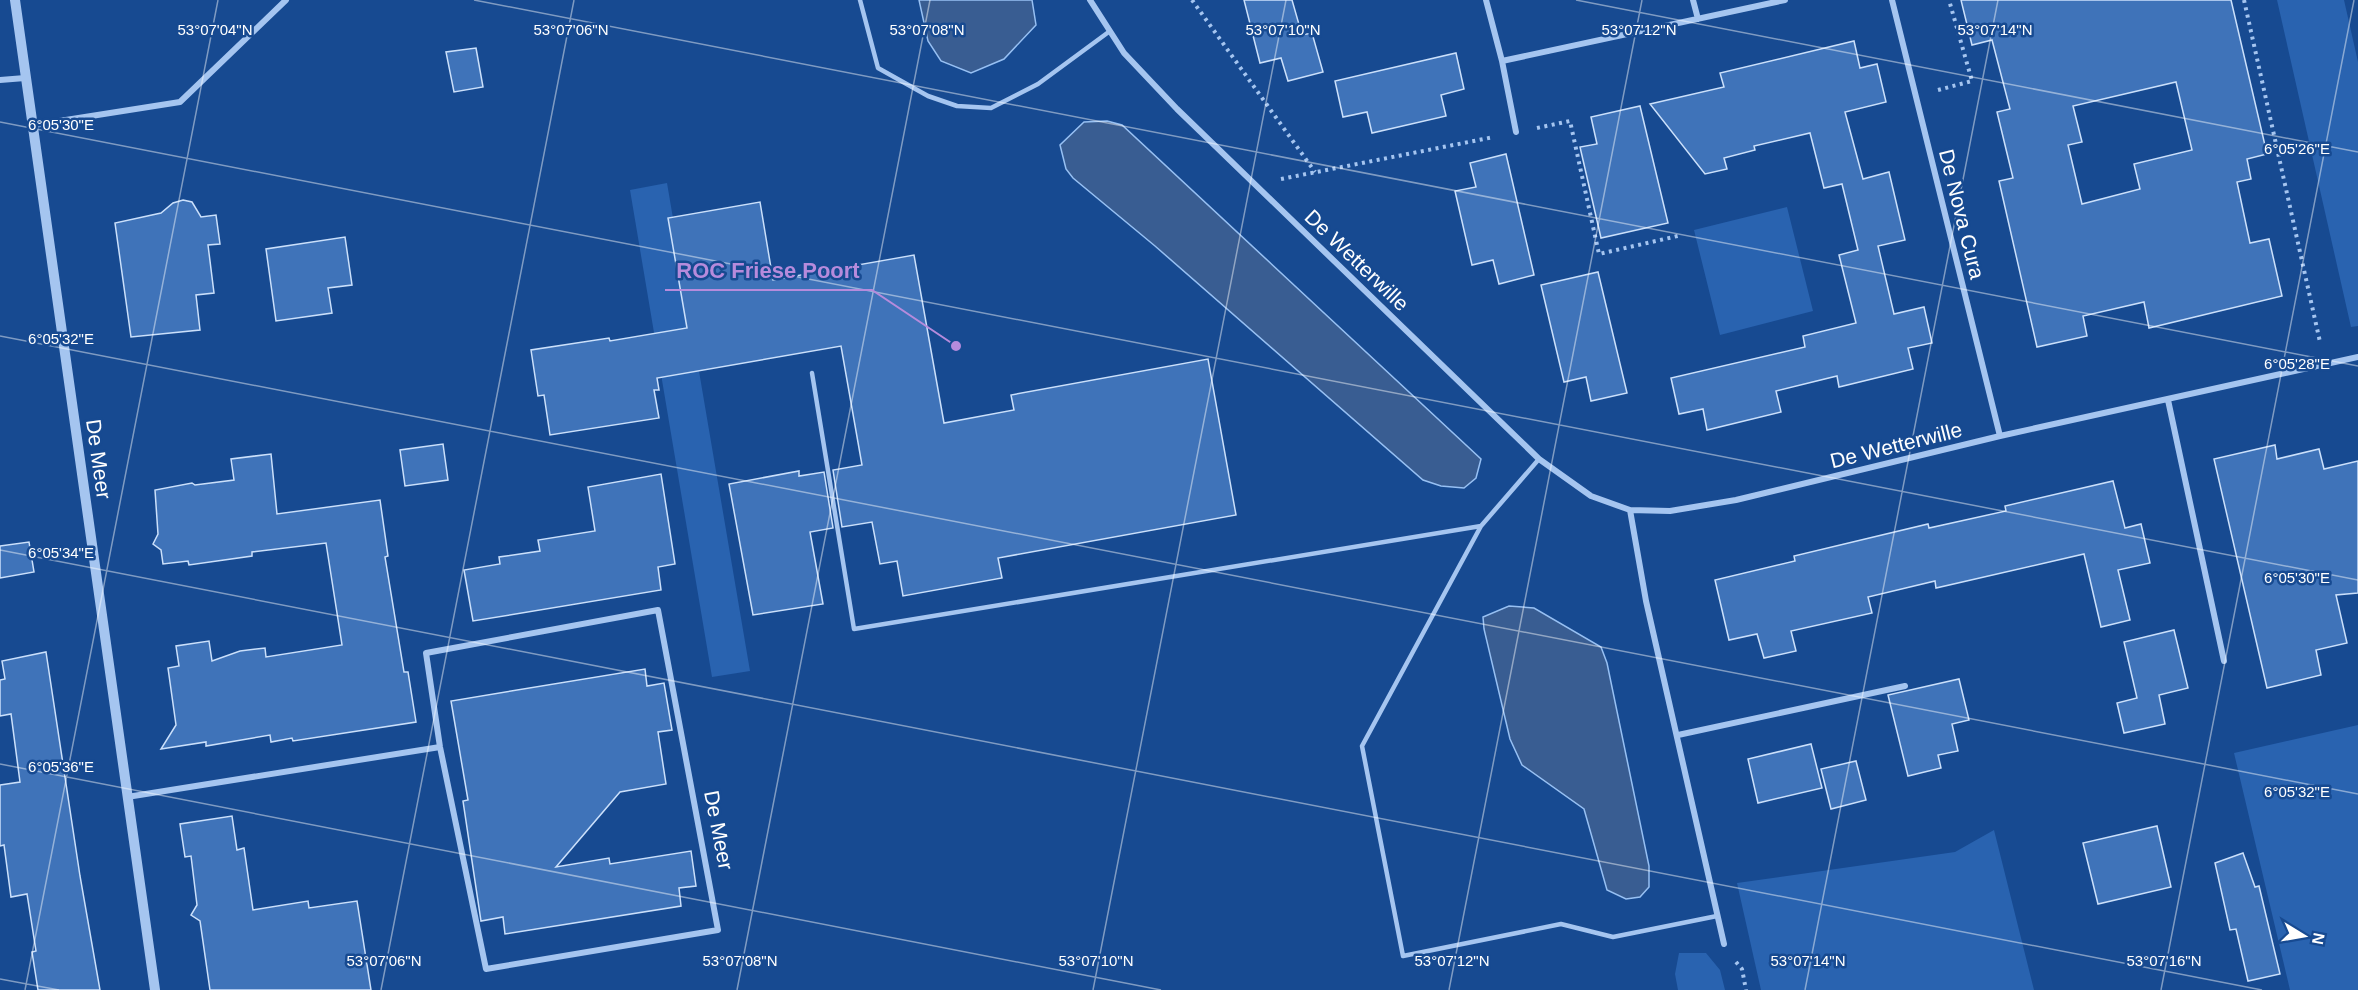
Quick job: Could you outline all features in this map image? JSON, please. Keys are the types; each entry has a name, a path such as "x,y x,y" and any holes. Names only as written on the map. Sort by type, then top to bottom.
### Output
{"street":[{"name":"De Meer","path":"15,0 154,990"},
{"path":"33,125 180,102 286,0"},
{"name":"De Wetterwille","path":"1090,0 1124,53 1177,109 1539,459 1591,496 1630,510 1670,511 1736,500 2000,436 2358,357"},
{"path":"1486,0 1502,60 1516,132"},
{"path":"1693,0 1698,19"},
{"path":"1502,60 1785,0"},
{"name":"De Nova Cura","path":"1892,0 2000,436"},
{"path":"0,80 25,78"},
{"path":"2168,400 2224,661"},
{"path":"1630,510 1647,601 1724,944"},
{"name":"De Meer","path":"658,610 718,930 486,969 440,747 426,653 658,610"},
{"path":"1678,735 1905,686"},
{"path":"126,797 440,747"}],"lane":[{"path":"860,0 878,68 928,96 957,106 992,108 1038,84 1110,31"},
{"path":"812,373 854,629 1481,526"},
{"path":"1539,459 1481,526 1362,746 1403,956 1561,924 1613,937 1717,916"}],"path":[{"path":"1192,0 1315,172"},
{"path":"1916,96 1972,81 1949,0"},
{"path":"2244,0 2325,364"},
{"path":"1254,184 1570,121 1599,254 1682,235"},
{"path":"1724,944 1742,969 1746,990"}],"shaded area":[{"path":"919,0 1032,0 1036,25 1004,59 971,73 941,61 928,41"},
{"path":"2277,0 2344,0 2358,62 2358,326 2351,327"},
{"path":"1107,121 1122,125 1481,459 1476,478 1464,488 1441,486 1423,480 1155,246 1073,178 1066,169 1060,145 1084,122"},
{"path":"667,183 750,671 712,677 630,190"},
{"path":"1787,207 1813,311 1720,335 1694,230"},
{"path":"1509,606 1534,608 1601,647 1607,663 1649,866 1649,887 1640,897 1626,899 1607,890 1584,809 1522,765 1510,739 1483,617"},
{"path":"2358,725 2358,990 2290,990 2234,753"},
{"path":"1994,830 2034,990 1761,990 1737,883 1955,852"},
{"path":"1679,953 1706,953 1720,970 1725,990 1678,990 1675,974"}],"building":[{"path":"1244,0 1292,0 1302,35 1312,33 1323,72 1288,81 1281,58 1260,63"},
{"path":"1961,0 2231,0 2267,154 2247,159 2251,179 2237,182 2250,243 2269,239 2282,296 2149,328 2144,302 2083,316 2087,336 2037,347 1999,181 2013,178 1997,112 2010,109 1992,40 1972,45","holes":["2176,82 2192,150 2134,164 2140,189 2082,204 2068,145 2082,142 2073,106"]},
{"path":"1854,41 1860,68 1877,64 1886,102 1845,112 1863,179 1889,172 1905,240 1878,246 1894,314 1924,307 1932,343 1908,348 1913,369 1839,387 1837,376 1776,391 1781,412 1707,430 1703,409 1679,414 1671,378 1805,347 1803,336 1856,323 1839,255 1858,250 1842,184 1824,188 1810,133 1754,146 1755,150 1724,158 1727,169 1705,174 1650,104 1724,87 1720,73"},
{"path":"476,48 483,87 454,92 446,52"},
{"path":"1456,53 1464,89 1441,95 1446,116 1372,133 1367,112 1343,117 1335,81"},
{"path":"1640,106 1668,223 1601,238 1580,147 1597,144 1591,117"},
{"path":"1506,154 1534,275 1499,284 1493,260 1472,265 1455,191 1476,187 1470,163"},
{"path":"183,200 192,202 201,217 216,215 220,244 208,245 214,293 196,295 200,330 131,337 115,223 161,213 173,203"},
{"path":"760,202 773,280 914,255 944,423 1014,410 1011,395 1208,359 1236,515 998,558 1002,578 903,596 897,561 880,564 872,522 842,527 833,470 862,465 841,346 657,378 659,390 654,390 659,418 550,435 544,395 538,396 531,350 609,338 610,341 687,328 668,218"},
{"path":"345,237 352,285 328,288 332,313 276,321 266,249"},
{"path":"1598,272 1627,393 1591,401 1586,377 1564,382 1541,285"},
{"path":"443,444 448,480 405,486 400,450"},
{"path":"2275,445 2277,459 2319,449 2324,469 2358,461 2358,593 2336,595 2347,643 2316,650 2321,675 2267,688 2214,459"},
{"path":"271,454 277,514 380,500 388,556 385,557 404,672 408,672 416,722 293,741 292,738 271,742 270,735 206,746 206,742 161,749 176,725 168,668 179,666 176,646 209,641 212,661 240,651 265,648 266,657 342,645 326,543 252,552 252,556 189,565 188,561 163,564 161,550 153,544 158,534 155,490 192,483 195,485 234,480 231,459"},
{"path":"799,471 799,476 824,472 833,528 810,532 823,604 753,615 729,484"},
{"path":"661,474 675,564 658,567 661,590 473,621 464,570 500,564 499,557 540,551 538,540 595,531 588,487"},
{"path":"2113,481 2125,528 2141,524 2150,563 2118,570 2130,620 2101,627 2084,554 1936,588 1935,581 1868,597 1872,613 1791,631 1796,651 1764,658 1757,634 1729,640 1715,580 1795,561 1794,556 1928,524 1929,528 2006,511 2005,506"},
{"path":"29,542 34,572 0,578 0,546"},
{"path":"2174,630 2188,688 2159,695 2165,724 2124,733 2117,703 2137,698 2124,642"},
{"path":"46,652 100,990 38,990 32,952 36,951 27,894 11,897 4,845 0,846 0,785 20,782 11,714 0,716 0,680 5,679 2,661"},
{"path":"645,669 647,686 664,683 672,730 658,732 666,784 620,792 556,867 609,858 610,864 691,851 696,886 679,888 681,906 505,934 503,917 481,921 463,801 468,800 451,701"},
{"path":"1959,679 1969,720 1952,724 1958,751 1938,755 1941,768 1908,776 1888,695"},
{"path":"1811,744 1822,788 1758,803 1748,759"},
{"path":"1856,761 1866,800 1831,809 1821,769"},
{"path":"232,816 237,850 244,848 253,910 308,901 309,908 357,901 371,990 210,990 200,921 191,915 197,905 191,856 185,857 180,824"},
{"path":"2157,826 2171,887 2098,904 2083,843"},
{"path":"2243,853 2255,887 2259,886 2280,974 2248,981 2236,929 2230,930 2215,863"}],"place":[{"name":"ROC Friese Poort","path":"956,346"}]}
